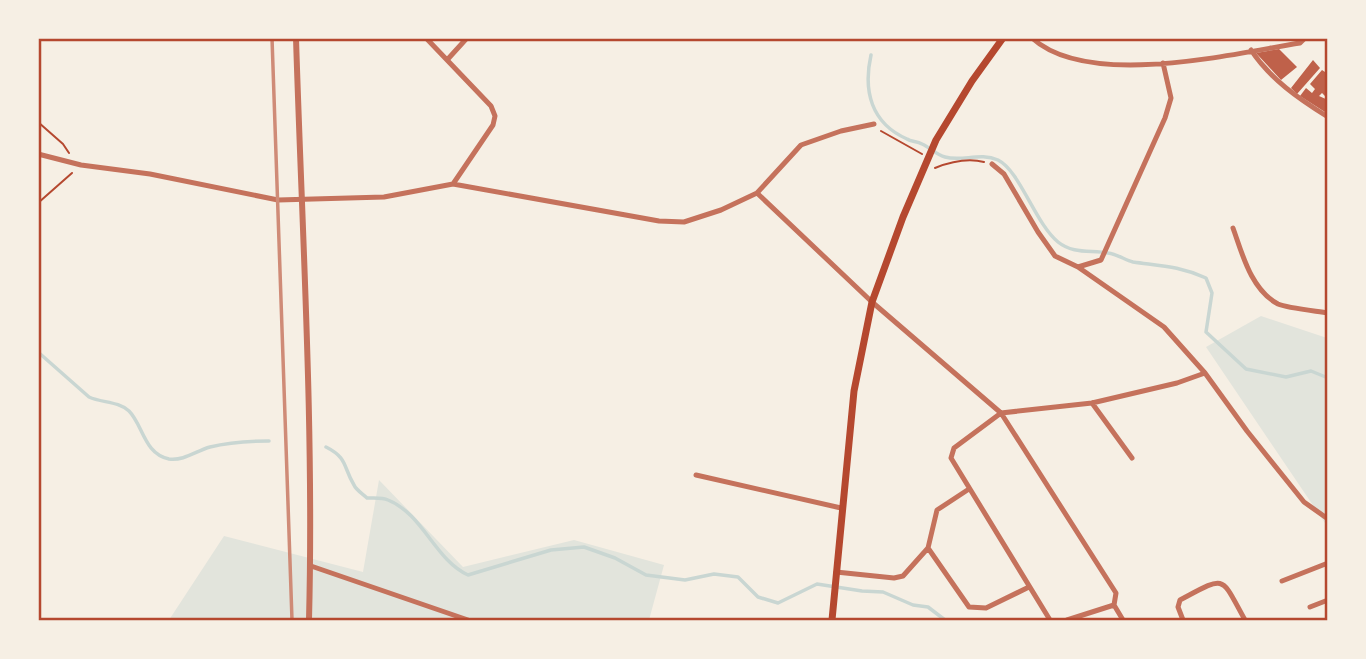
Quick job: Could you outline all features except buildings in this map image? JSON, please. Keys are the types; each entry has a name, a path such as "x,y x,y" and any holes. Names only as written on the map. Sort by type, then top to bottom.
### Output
{"main road":[{"path":"832,621 854,391 872,302 903,217 936,140 972,81 1003,38"}],"street":[{"path":"296,38 307,306 311,566 309,621"},
{"path":"426,38 491,106 495,116 494,125 453,184"},
{"path":"447,60 467,38"},
{"path":"1032,38 1060,56 1106,64 1204,59 1300,43 1305,38"},
{"path":"1251,50 1272,76 1306,104 1328,117"},
{"path":"1078,267 1101,260 1165,118 1171,98 1163,63"},
{"path":"38,153 78,164 150,174 278,200 384,197 453,184 659,221 684,222 757,193 802,145 841,131 874,124"},
{"path":"992,164 1004,174 1055,256 1078,267 1164,327 1205,373 1304,502 1328,519"},
{"path":"757,193 872,302 1001,412 1116,593 1114,605 1123,621"},
{"path":"1233,228 1247,266 1261,290 1279,304 1328,313"},
{"path":"1050,621 968,489 951,458 954,448 1001,412 1092,403 1177,383 1205,373"},
{"path":"1092,403 1132,458"},
{"path":"696,475 841,508"},
{"path":"835,575 894,578 903,576 928,548 937,510 968,489"},
{"path":"928,548 969,607 986,608 1030,587"},
{"path":"1282,581 1328,563"},
{"path":"311,566 468,621"},
{"path":"1183,621 1178,607 1180,600 1213,582 1221,582 1226,586 1245,621"},
{"path":"1310,607 1328,600"},
{"path":"1067,621 1114,605"}],"path":[{"path":"38,122 63,144 78,164 38,203"},
{"path":"874,124 879,130 929,157"},
{"path":"923,172 952,163 975,160 992,164"}],"shaded area":[{"path":"1261,316 1327,338 1327,526 1206,347"},
{"path":"379,480 463,567 574,540 664,565 649,620 169,620 224,536 363,572"}],"waterway":[{"path":"871,55 869,93 878,115 895,132 945,157 985,157 998,160 1021,186 1042,223 1064,246 1111,254 1133,262 1179,269 1206,278 1212,293 1206,332 1246,369 1286,377 1311,371 1328,378"},
{"path":"38,352 89,397 120,405 129,411 149,445 161,456 180,459 217,445 269,441"},
{"path":"326,447 342,459 358,490 367,498 386,499 400,507 411,516 447,559 468,575 551,550 584,547 615,558 646,575 685,580 714,574 738,577 758,597 778,603 817,584 883,592 913,605 928,607 945,620"}],"railway":[{"path":"272,38 292,620"}]}
